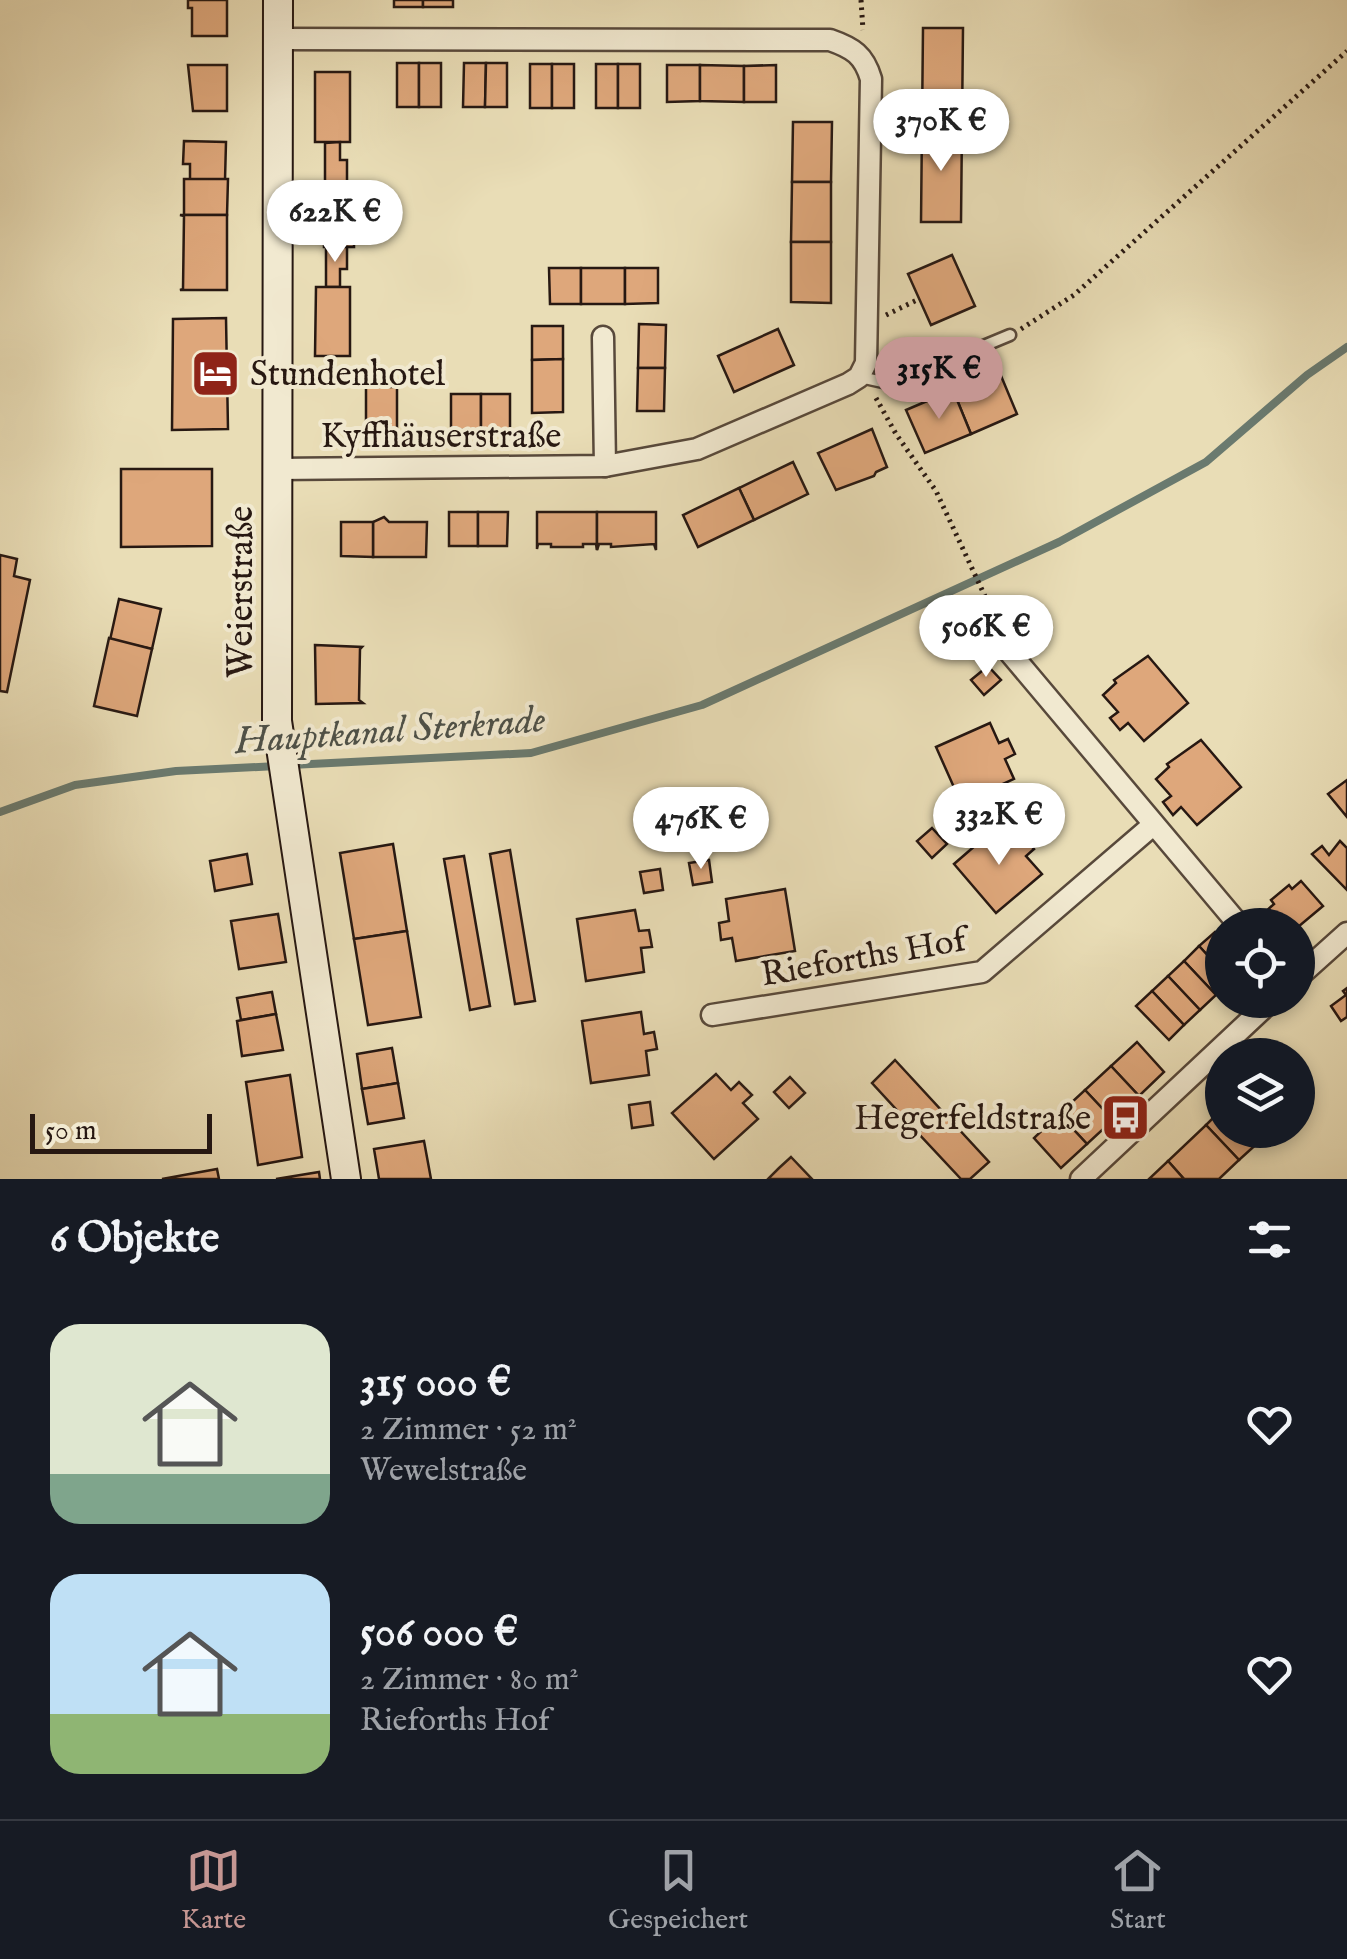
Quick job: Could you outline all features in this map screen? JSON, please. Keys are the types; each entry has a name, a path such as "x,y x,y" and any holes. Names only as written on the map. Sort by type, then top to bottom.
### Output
{"street":[{"name":"Weierstraße","path":"278,0 278,722 346,1179"},
{"path":"278,39 830,40 848,46 864,58 871,78 868,324 866,363 859,377"},
{"name":"Kyffhäuserstraße","path":"604,337 606,466"},
{"name":"Kyffhäuserstraße","path":"277,468 606,466 697,449 836,392 859,377"},
{"path":"997,624 1011,654 1225,908"},
{"name":"Rieforths Hof","path":"712,1015 982,972 1153,825"},
{"path":"1315,962 1347,933"},
{"path":"1081,1179 1253,1018"}],"lane":[{"path":"859,377 892,384 1010,335"}],"path":[{"path":"1010,335 1074,295 1347,52"},
{"path":"868,324 919,299"},
{"path":"859,377 936,491 997,624"}],"building":[{"path":"188,0 227,0 227,36 192,36 192,8 188,8"},
{"path":"394,0 423,0 423,7 394,7"},
{"path":"423,0 453,0 453,7 423,7"},
{"path":"923,28 963,28 962,125 922,125"},
{"path":"397,63 419,63 419,107 397,107"},
{"path":"419,63 441,63 441,107 419,107"},
{"path":"464,63 486,63 485,107 463,107"},
{"path":"486,63 507,63 507,107 485,107"},
{"path":"530,64 552,64 552,108 530,108"},
{"path":"552,64 574,64 574,108 552,108"},
{"path":"596,64 618,64 618,108 596,108"},
{"path":"618,64 640,64 640,108 618,108"},
{"path":"188,65 227,65 227,111 193,111"},
{"path":"667,65 700,65 700,101 667,102"},
{"path":"700,65 744,66 744,102 700,101"},
{"path":"776,65 776,102 744,102 744,66"},
{"path":"315,72 350,72 350,142 315,142"},
{"path":"793,122 832,122 831,182 792,182"},
{"path":"922,125 962,125 961,222 921,222"},
{"path":"184,141 226,142 225,180 190,180 190,164 183,164"},
{"path":"340,142 340,160 347,160 347,182 325,182 325,143"},
{"path":"184,179 228,179 227,215 184,215"},
{"path":"324,182 354,182 354,247 324,247"},
{"path":"792,182 831,182 831,242 791,242"},
{"path":"180,215 227,215 227,290 180,290 184,216"},
{"path":"791,242 831,242 831,303 791,302"},
{"path":"326,247 347,247 347,269 340,269 340,287 326,287"},
{"path":"952,255 975,306 931,325 908,274"},
{"path":"549,268 581,268 581,304 550,304"},
{"path":"581,268 625,268 625,304 581,304"},
{"path":"625,268 658,268 658,303 625,304"},
{"path":"316,287 350,287 350,356 315,356"},
{"path":"226,318 228,429 172,430 173,319"},
{"path":"639,324 666,325 665,368 638,368"},
{"path":"532,326 563,326 563,359 532,360"},
{"path":"778,329 794,365 734,392 718,356"},
{"path":"563,359 563,412 532,413 532,360"},
{"path":"638,368 665,368 664,411 637,411"},
{"path":"999,371 1017,414 971,434 953,390"},
{"path":"366,387 397,387 397,429 366,428"},
{"path":"953,390 971,434 925,453 906,410"},
{"path":"451,394 481,394 481,430 451,430"},
{"path":"481,394 510,394 510,430 481,430"},
{"path":"872,429 887,467 836,490 818,453"},
{"path":"793,462 808,494 754,520 739,488"},
{"path":"121,469 212,469 212,546 121,547"},
{"path":"739,488 754,520 698,547 683,515"},
{"path":"449,512 478,512 478,546 449,546"},
{"path":"478,512 508,512 507,546 478,546"},
{"path":"537,512 597,512 597,550 596,544 538,544 537,549"},
{"path":"597,512 656,512 656,550 654,544 599,544 597,550"},
{"path":"384,517 389,522 427,522 426,557 373,557 373,522"},
{"path":"341,522 373,522 373,557 341,556"},
{"path":"0,555 17,559 14,576 30,580 7,692 0,691"},
{"path":"119,599 161,609 152,649 110,640"},
{"path":"109,638 152,649 137,716 94,706"},
{"path":"315,645 362,647 359,700 363,703 316,704"},
{"path":"1148,656 1188,703 1144,741 1128,723 1120,730 1110,718 1118,712 1103,695 1116,683 1114,680"},
{"path":"988,666 1001,680 984,695 971,680"},
{"path":"990,723 999,743 1008,739 1015,754 1005,759 1014,779 961,803 936,747"},
{"path":"1201,740 1241,787 1197,825 1181,807 1173,815 1163,802 1171,796 1156,779 1169,767 1167,764"},
{"path":"1347,780 1347,817 1328,794"},
{"path":"999,825 1015,843 1023,836 1034,849 1026,856 1042,874 996,913 954,864"},
{"path":"932,828 947,844 932,858 917,841"},
{"path":"1340,841 1347,848 1347,890 1312,854 1322,846 1329,855"},
{"path":"393,844 407,931 354,939 340,853"},
{"path":"510,850 535,1001 515,1004 490,854"},
{"path":"247,854 252,884 215,891 210,861"},
{"path":"464,856 490,1006 470,1010 444,859"},
{"path":"709,860 712,882 693,885 689,863"},
{"path":"660,869 663,890 644,893 640,872"},
{"path":"1301,881 1323,906 1315,913 1315,908 1270,908 1274,904 1271,900 1289,885 1292,889"},
{"path":"785,889 795,951 736,961 732,938 721,940 719,923 729,921 726,899"},
{"path":"635,910 639,931 649,930 652,947 641,948 644,972 586,981 577,919"},
{"path":"278,914 286,962 239,969 231,921"},
{"path":"407,931 421,1017 368,1025 354,939"},
{"path":"1199,946 1205,953 1205,983 1184,961"},
{"path":"1184,961 1205,983 1205,1005 1200,1010 1168,976"},
{"path":"1168,976 1200,1010 1184,1025 1152,991"},
{"path":"1347,988 1347,1017 1341,1021 1331,1006 1346,995 1343,991"},
{"path":"1152,991 1184,1025 1169,1040 1136,1006"},
{"path":"272,992 276,1014 241,1020 237,998"},
{"path":"641,1012 644,1034 654,1032 657,1049 646,1051 649,1075 591,1083 582,1021"},
{"path":"276,1014 283,1050 242,1056 237,1021"},
{"path":"1137,1042 1164,1072 1139,1096 1111,1066"},
{"path":"392,1048 398,1083 362,1089 357,1054"},
{"path":"895,1060 942,1111 918,1133 872,1083"},
{"path":"1111,1066 1139,1096 1113,1120 1085,1090"},
{"path":"716,1074 731,1090 739,1082 752,1095 743,1103 758,1119 714,1159 672,1113"},
{"path":"290,1075 302,1157 258,1165 246,1082"},
{"path":"790,1077 805,1093 789,1108 774,1092"},
{"path":"398,1083 404,1118 368,1124 362,1089"},
{"path":"1085,1090 1113,1120 1087,1144 1059,1114"},
{"path":"650,1102 653,1125 632,1128 629,1105"},
{"path":"942,1111 989,1162 970,1179 961,1179 918,1133"},
{"path":"1059,1114 1087,1144 1061,1168 1034,1138"},
{"path":"1205,1126 1205,1148 1228,1148 1239,1160 1219,1179 1184,1179 1168,1161"},
{"path":"424,1141 431,1179 379,1179 374,1149"},
{"path":"1228,1148 1252,1148 1239,1160"},
{"path":"791,1157 812,1179 768,1179 779,1168"},
{"path":"1168,1161 1184,1179 1149,1179"},
{"path":"217,1169 219,1179 162,1179"},
{"path":"319,1172 320,1179 276,1179"}],"waterway":[{"name":"Hauptkanal Sterkrade","path":"291,765 531,753 702,705 1059,542 1206,462 1307,375 1347,347"},
{"name":"Hauptkanal Sterkrade","path":"0,812 75,785 176,771 277,766"}],"place":[{"name":"Stundenhotel","path":"215,373"},
{"name":"Hegerfeldstraße","path":"1126,1117"}]}
